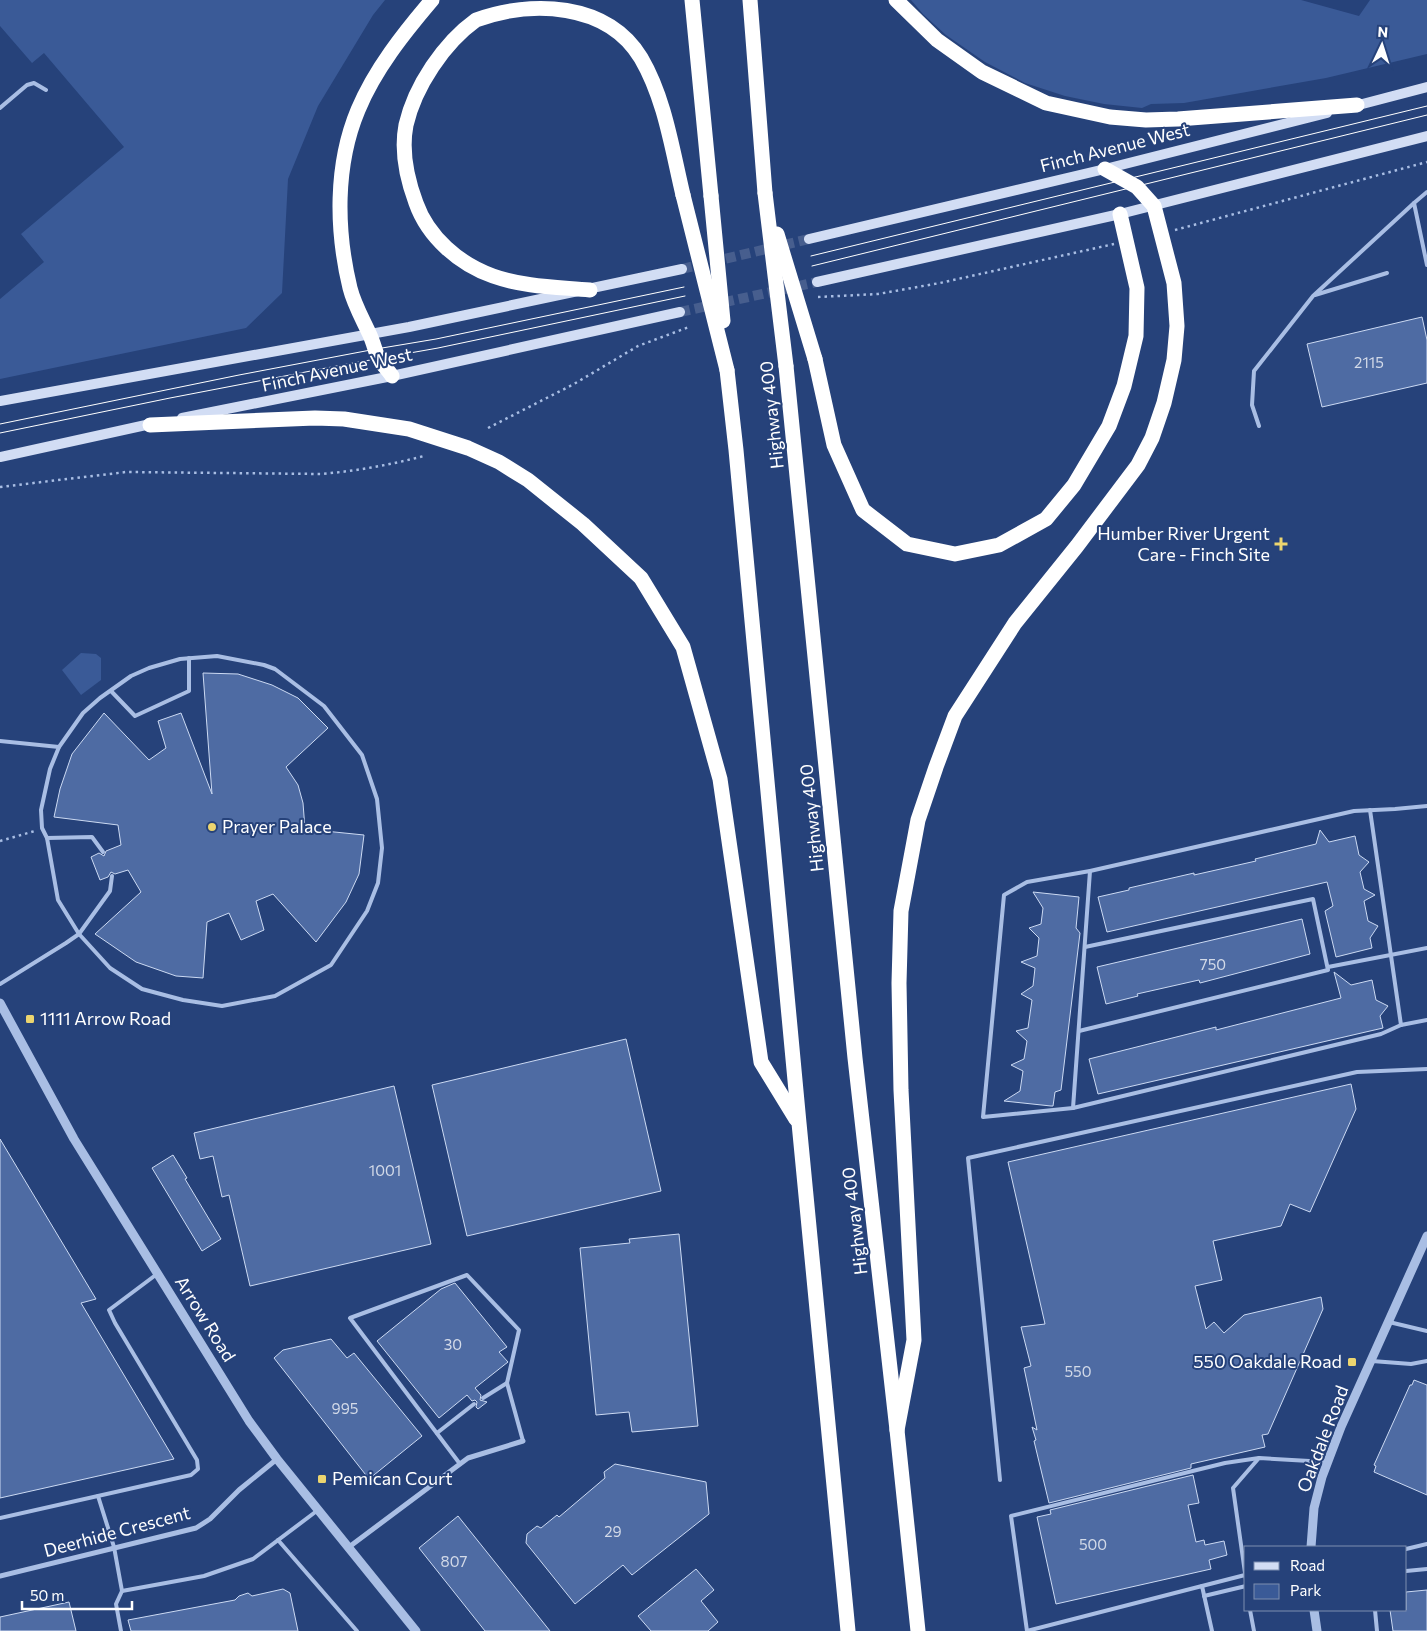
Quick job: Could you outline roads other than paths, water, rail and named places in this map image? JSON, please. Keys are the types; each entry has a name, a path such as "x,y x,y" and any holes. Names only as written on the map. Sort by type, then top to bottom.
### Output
{"highway":[{"path":"392,376 378,358 370,333 358,312 350,289 344,260 341,180 346,144 358,109 375,76 408,29 432,0"},
{"path":"692,0 848,1631"},
{"name":"Highway 400","path":"750,0 765,194 786,366 854,1058 918,1631"},
{"path":"896,0 937,40 982,72 1046,103 1110,117 1146,120 1357,105"},
{"path":"590,290 523,284 492,276 472,267 451,252 433,234 419,213 409,186 404,152 406,126 413,105 429,73 458,36 476,20 498,8 523,2 550,1 569,3 583,8 611,25 626,39 640,57 653,81 663,111 727,370"},
{"path":"897,1430 914,1340 901,1090 899,983 901,911 918,820 955,716 1015,623 1077,546 1138,465 1152,438 1164,403 1174,360 1177,326 1174,283 1154,206 1137,187 1105,169"},
{"path":"765,194 815,360 834,445 863,510 907,544 955,554 999,544 1046,519 1074,485 1109,426 1121,394 1136,336 1137,288 1120,214"},
{"path":"150,424 315,418 344,419 410,429 468,448 499,462 528,480 583,524 641,578 684,647 720,780 761,1062 798,1123"}],"main road":[{"name":"Finch Avenue West","path":"809,239 1105,169 1427,87"},
{"path":"817,282 1154,206 1427,136"},
{"name":"Finch Avenue West","path":"0,401 370,333 590,290 682,269"},
{"name":"Finch Avenue West","path":"0,457 150,424 392,376 680,312"}],"street":[{"name":"Arrow Road","path":"0,1003 74,1139 249,1421 277,1459 416,1631"},
{"name":"Oakdale Road","path":"1311,1546 1314,1508 1341,1427 1427,1236"},
{"path":"349,1547 468,1458 523,1440"},
{"name":"Deerhide Crescent","path":"0,1576 196,1528 210,1519 239,1490 277,1459"},
{"path":"1314,1611 1317,1631"}],"lane":[{"path":"0,108 27,85 34,83 46,90"},
{"path":"1259,426 1252,405 1254,371 1313,296 1427,192"},
{"path":"1414,203 1427,265"},
{"path":"1313,296 1387,273"},
{"path":"217,656 264,665 275,669 324,706 362,755 377,799 382,848 378,883 367,911 331,965 275,996 222,1006 183,1000 142,988 110,968 78,934 58,900 47,838 42,828 41,810 50,769 59,747 83,713 131,676 149,668 189,658 217,656"},
{"path":"110,691 135,716 189,691 189,658"},
{"path":"0,741 59,747"},
{"path":"1427,806 1354,811 1090,871 1027,882 1004,895 983,1117 1073,1108 1381,1034 1401,1025 1427,1020"},
{"path":"1370,810 1401,1025"},
{"path":"47,838 92,838 103,852"},
{"path":"1073,1108 1090,871"},
{"path":"0,984 78,934 110,890 112,876"},
{"path":"1084,947 1313,899 1328,968"},
{"path":"1078,1031 1328,970 1328,968 1427,948"},
{"path":"1000,1480 968,1158 1357,1072 1427,1069"},
{"path":"0,1518 191,1475 198,1469 197,1460 109,1310 157,1274"},
{"path":"460,1464 350,1318 466,1275 519,1330 507,1383 523,1440"},
{"path":"1389,1322 1427,1331"},
{"path":"1372,1361 1411,1364 1427,1361"},
{"path":"483,1398 507,1383"},
{"path":"437,1433 474,1404"},
{"path":"1244,1570 1234,1488 1260,1458"},
{"path":"1244,1578 1202,1586 1027,1631 1011,1516 1224,1463 1260,1458 1328,1462"},
{"path":"98,1496 114,1547 122,1591 116,1604 121,1631"},
{"path":"122,1591 204,1576 253,1559 318,1510"},
{"path":"278,1540 357,1631"},
{"path":"1407,1548 1427,1544"},
{"path":"1407,1571 1427,1569"},
{"path":"1202,1586 1212,1631"},
{"path":"1204,1596 1244,1586"},
{"path":"1250,1611 1254,1631"},
{"path":"1375,1611 1377,1631"}],"tunnel":[{"path":"682,269 809,239"},
{"path":"680,312 817,282"}],"tram line":[{"path":"811,256 1427,106"},
{"path":"812,266 1427,115"},
{"path":"0,424 239,375 436,339 684,287"},
{"path":"0,433 170,398 438,348 685,296"}],"place":[{"name":"Humber River Urgent Care - Finch Site","path":"1281,544"},
{"name":"Prayer Palace","path":"212,827"},
{"name":"1111 Arrow Road","path":"30,1019"},
{"name":"550 Oakdale Road","path":"1352,1362"},
{"name":"Pemican Court","path":"322,1479"}]}
